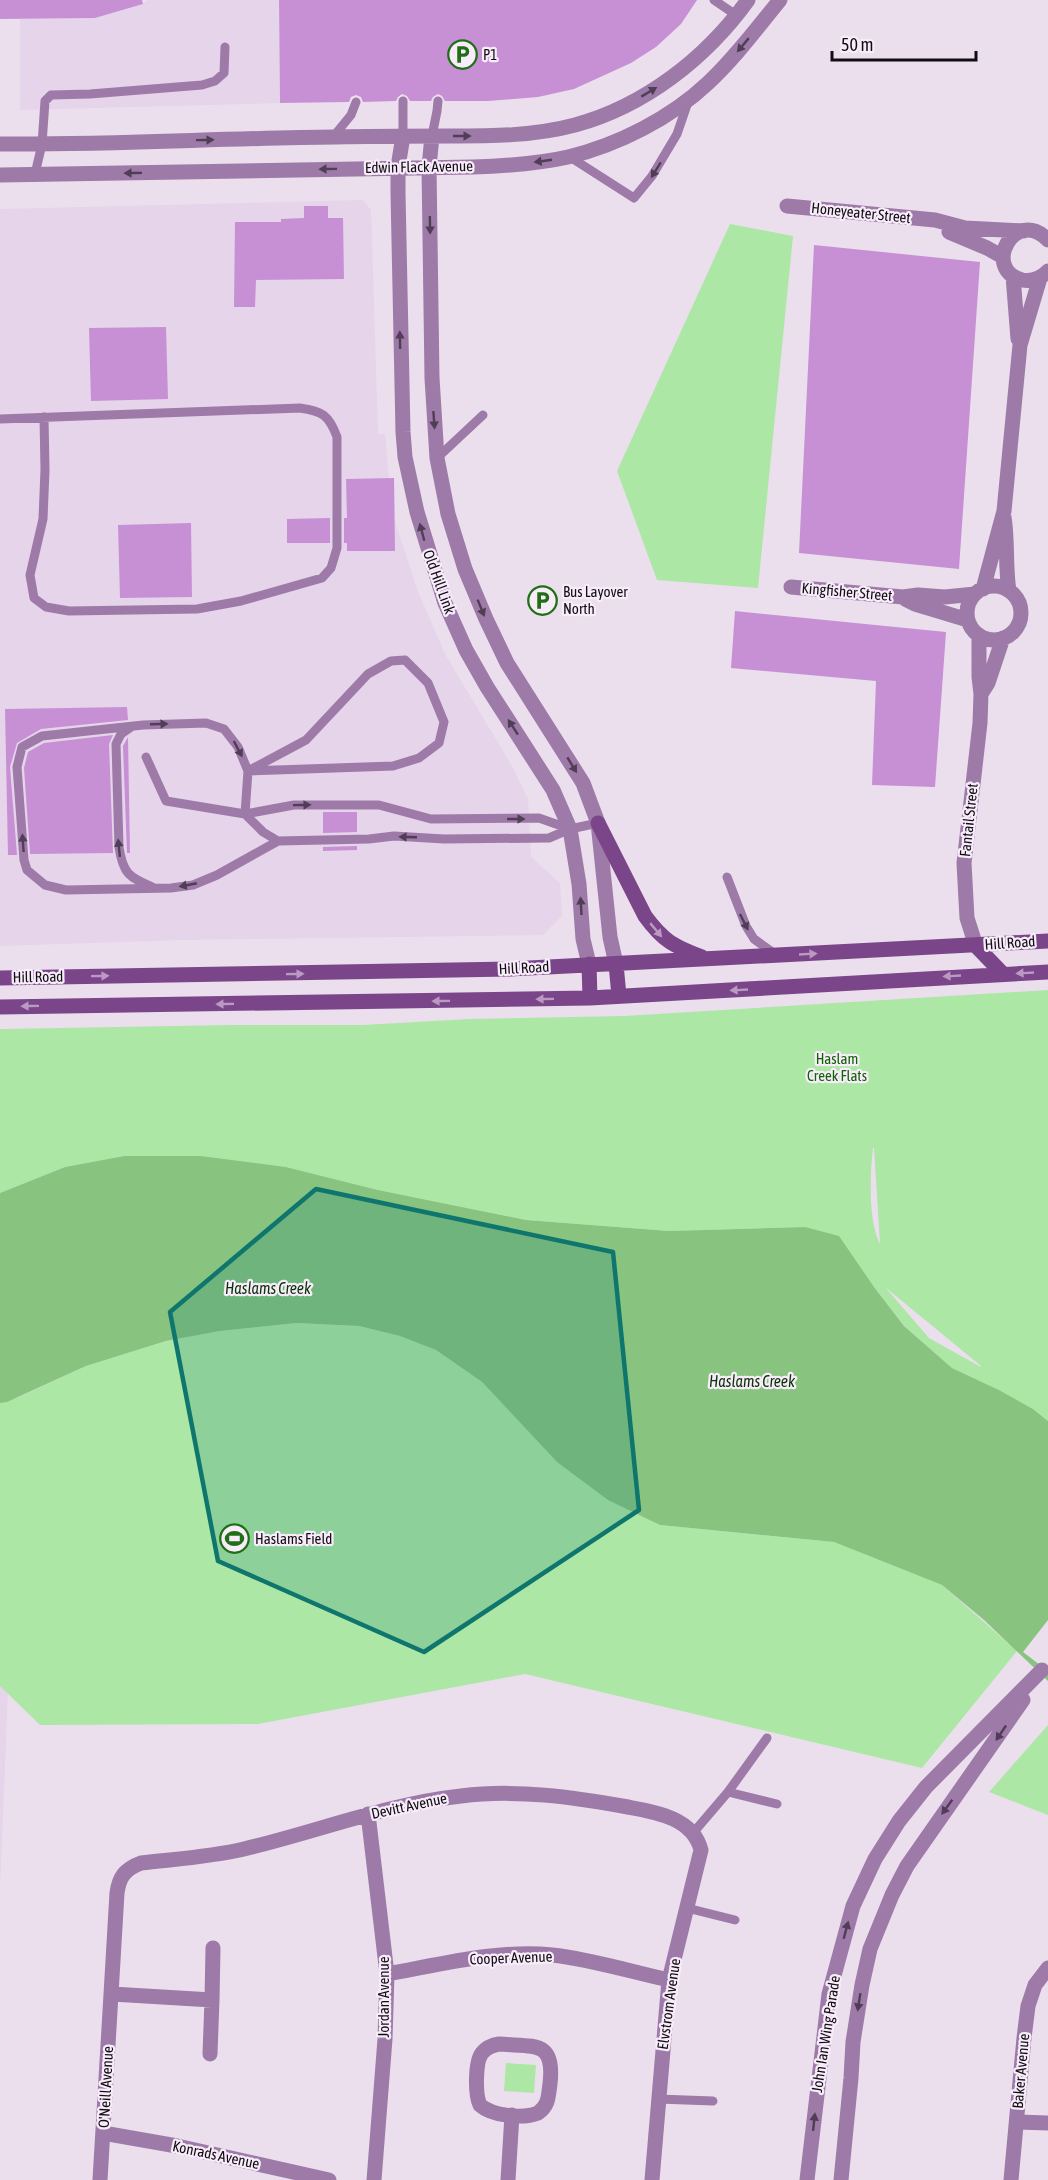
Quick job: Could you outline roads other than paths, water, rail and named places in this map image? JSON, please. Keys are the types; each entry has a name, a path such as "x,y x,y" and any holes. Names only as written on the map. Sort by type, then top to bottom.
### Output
{"main road":[{"path":"598,823 645,916 654,928 671,944 708,960"},
{"name":"Hill Road","path":"0,978 510,969 976,946 1048,940"},
{"path":"976,946 1003,974"},
{"name":"Old Hill Link","path":"588,964 590,998"},
{"name":"Old Hill Link","path":"616,964 619,996"},
{"name":"Hill Road","path":"0,1007 590,998 1048,972"}],"street":[{"name":"Edwin Flack Avenue","path":"0,175 507,165 569,156 616,140 688,100 722,69 780,0"},
{"path":"743,7 764,21"},
{"name":"Edwin Flack Avenue","path":"0,144 495,136 539,133 576,125 612,112 645,95 681,72 709,46 743,7"},
{"name":"Old Hill Link","path":"403,136 398,167 400,356 405,457 417,512 445,603 466,650 553,790 570,829 588,964"},
{"name":"Old Hill Link","path":"432,136 429,166 432,378 436,458 448,514 465,569 507,663 583,783 598,823 610,937 616,964"},
{"name":"Honeyeater Street","path":"788,206 935,220 965,228 1033,231 1046,236"},
{"name":"Honeyeater Street","path":"935,220 951,233 1003,257"},
{"path":"1024,231 1011,237 1006,243 1003,257 1006,268 1013,276 1026,281 1044,275"},
{"path":"1009,591 1004,511 1020,345 1044,275"},
{"path":"1013,276 1016,326 1020,345"},
{"path":"979,591 1001,587 1009,591 1019,604 1021,612 1016,628 1004,638 986,639 979,635 968,620 967,610 979,591 1004,511"},
{"name":"Kingfisher Street","path":"791,587 903,597 918,595 945,597 979,591"},
{"name":"Kingfisher Street","path":"903,597 915,604 968,620"},
{"name":"Fantail Street","path":"976,946 967,918 964,862 980,723 979,635"},
{"name":"Fantail Street","path":"981,694 988,683 1004,638"},
{"name":"John Ian Wing Parade","path":"807,2180 829,1994 857,1897 881,1849 899,1821 926,1787 1045,1667"},
{"name":"John Ian Wing Parade","path":"841,2180 853,2042 870,1948 907,1866 1045,1667"},
{"name":"Devitt Avenue","path":"126,1871 141,1863 209,1856 247,1848 368,1814 459,1796 541,1795 598,1802 661,1814 672,1818 693,1833"},
{"name":"Jordan Avenue","path":"368,1814 387,1974 385,2039 374,2180"},
{"name":"Elvstrom Avenue","path":"652,2180 669,1980 701,1850 699,1840 693,1833"},
{"name":"O'Neill Avenue","path":"100,2180 117,1893 121,1876 126,1871"},
{"path":"210,2054 213,1948"},
{"name":"Cooper Avenue","path":"387,1974 477,1958 536,1954 562,1956 669,1980"},
{"name":"Baker Avenue","path":"1011,2180 1028,2006 1035,1984 1048,1968"},
{"path":"111,1994 212,2000"},
{"path":"493,2045 534,2047 545,2051 552,2066 545,2107 534,2115 512,2115 485,2109 476,2094 479,2060 483,2052 493,2045"},
{"path":"508,2180 512,2115"},
{"path":"1017,2122 1048,2123"},
{"name":"Konrads Avenue","path":"103,2133 177,2146 328,2180"}],"lane":[{"path":"714,0 743,7"},
{"path":"35,174 42,144 45,101 51,95 112,93 202,85 215,81 224,73 225,47"},
{"path":"569,156 634,198 652,176 677,134 688,100"},
{"path":"403,101 403,136"},
{"path":"432,136 438,101"},
{"path":"333,137 351,115 356,102"},
{"path":"0,419 44,417 300,408 316,410 331,420 337,437 337,548 331,568 322,578 240,602 197,609 69,611 46,607 34,598 30,575 42,519 45,470 44,417"},
{"path":"436,458 483,415"},
{"path":"391,660 405,660 428,683 444,722 439,743 419,758 393,766 248,771 306,740 368,674 391,660"},
{"path":"278,841 263,832 245,814 248,771 238,747 224,729 206,723 133,726 42,736 22,747 17,767 24,860 27,870 45,885 66,890 193,885 278,841 369,839 394,836 549,838 570,829 598,823"},
{"path":"133,726 121,734 116,744 121,864 130,877 154,888"},
{"path":"146,757 166,801 245,814 294,805 379,805 431,819 538,819 570,829"},
{"path":"431,819 431,838"},
{"path":"475,838 476,819"},
{"path":"727,877 746,926 754,939 777,956"},
{"path":"693,1833 728,1792 767,1738"},
{"path":"728,1792 777,1804"},
{"path":"687,1908 735,1920"},
{"path":"658,2099 712,2102"}],"water":[{"name":"Haslams Creek","path":"124,1156 201,1156 286,1167 378,1190 526,1220 669,1231 805,1227 839,1236 904,1326 952,1368 999,1390 1033,1409 1048,1421 1048,1681 984,1620 942,1585 834,1542 660,1525 608,1500 557,1462 482,1382 436,1350 400,1336 359,1326 296,1323 220,1331 166,1341 86,1366 7,1402 0,1403 0,1193 65,1167"}],"place":[{"name":"P1","path":"462,55"},
{"name":"Bus Layover North","path":"542,601"},
{"name":"Haslams Field","path":"234,1539"}],"park label":[{"name":"Haslam Creek Flats","path":"837,1068"}]}
